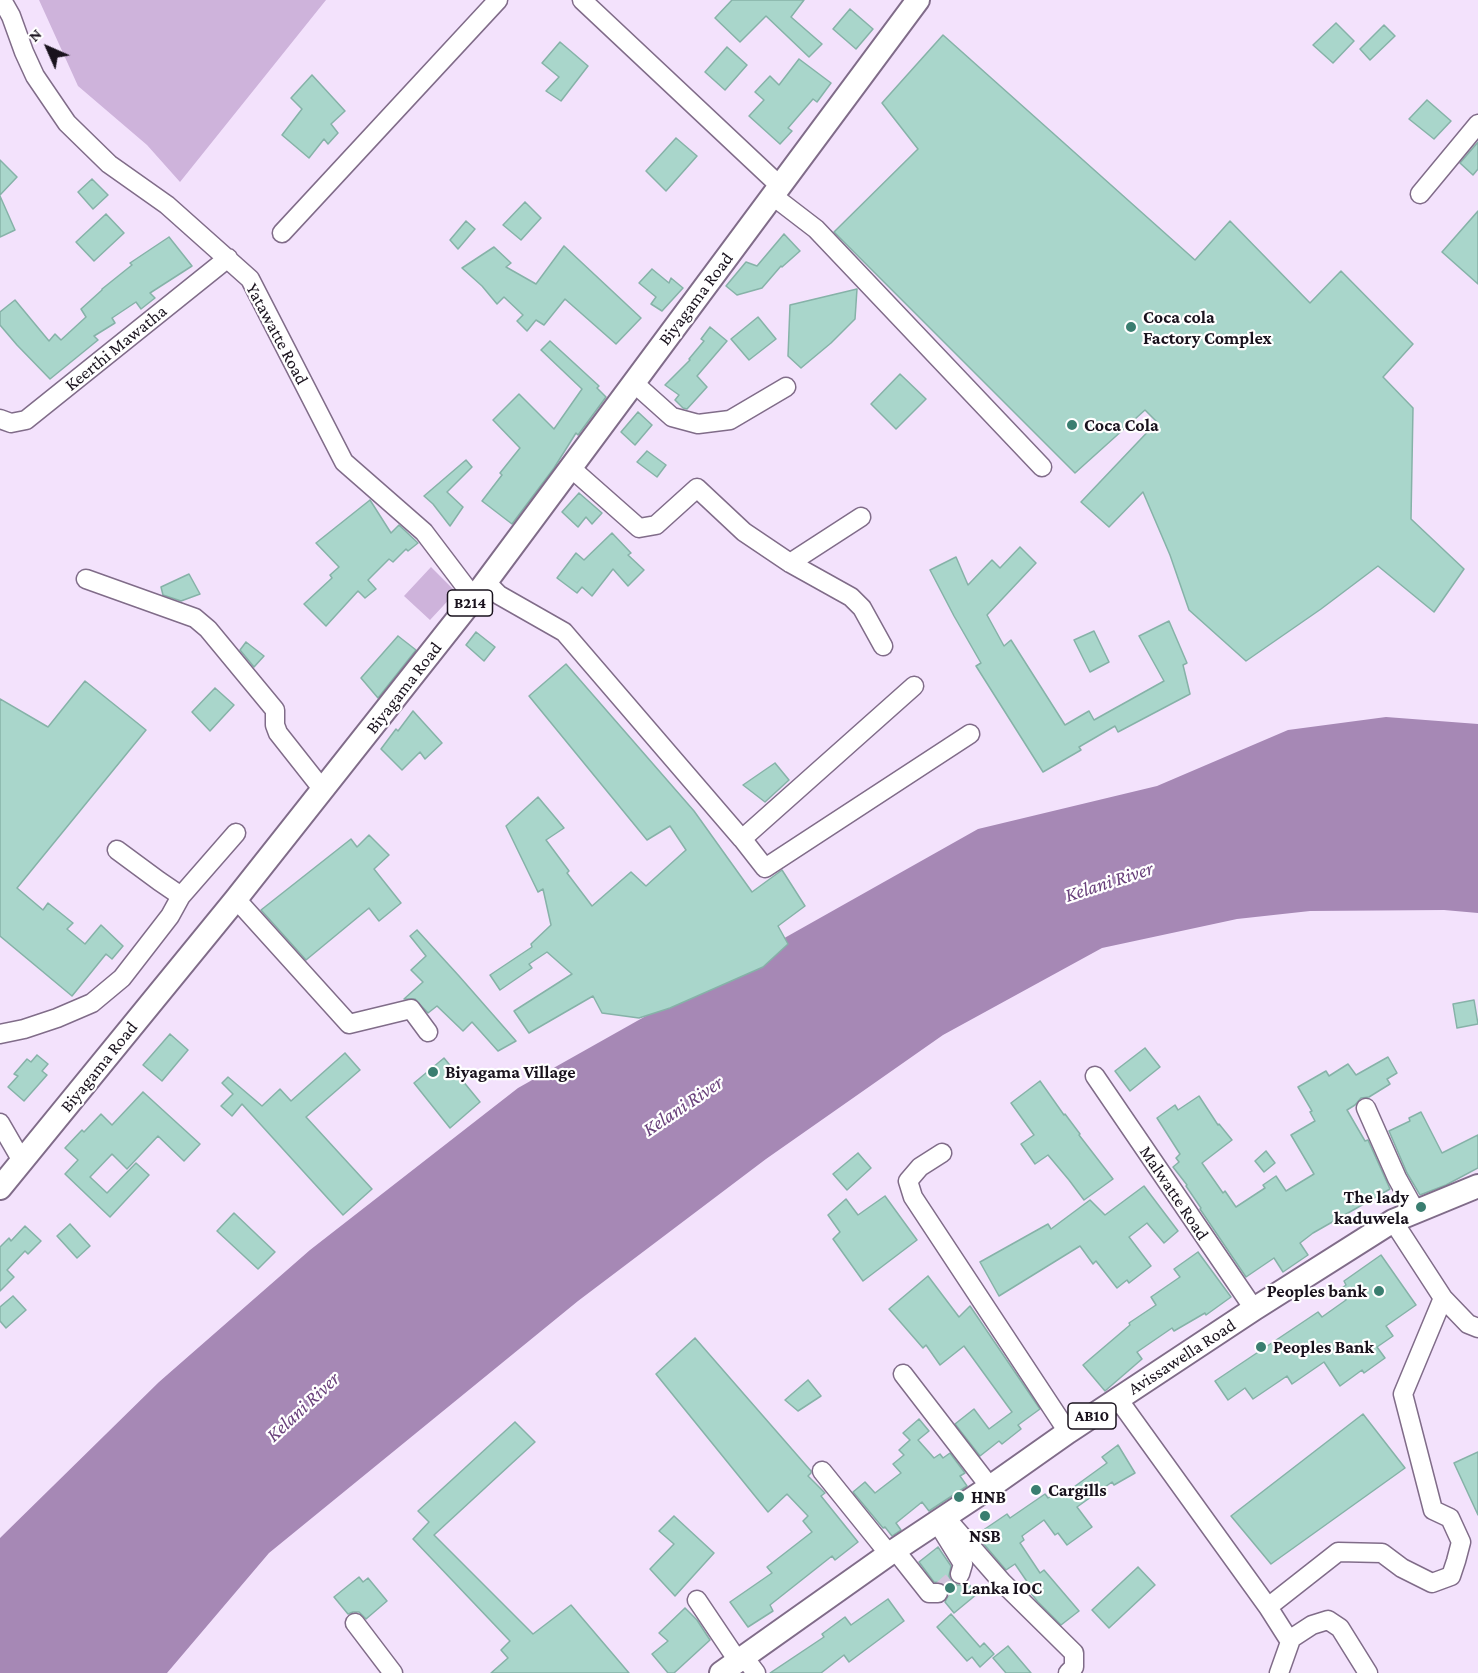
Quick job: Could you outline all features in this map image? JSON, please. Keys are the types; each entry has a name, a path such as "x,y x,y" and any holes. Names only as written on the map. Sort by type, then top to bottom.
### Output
{"main road":[{"name":"Biyagama Road","path":"2,1180 22,1161 236,899 480,590 918,0"},
{"name":"Avissawella Road","path":"740,1666 892,1552 1254,1309 1393,1221 1478,1186"}],"street":[{"name":"Yatawatte Road","path":"2,0 35,76 67,123 109,164 167,204 250,279 344,462 424,532 480,590 500,595 564,632 765,868 970,734"},
{"path":"282,233 498,0"},
{"path":"582,0 816,229 1042,467"},
{"path":"1420,194 1478,124"},
{"name":"Keerthi Mawatha","path":"0,419 11,423 26,420 228,258"},
{"path":"634,383 672,417 698,424 730,420 786,387"},
{"path":"571,468 639,528 656,525 697,488 744,532 790,563 851,597 862,608 883,646"},
{"path":"790,563 861,517"},
{"path":"86,579 195,618 208,629 275,710 275,725 278,733 323,790"},
{"path":"740,836 742,838 914,686"},
{"path":"0,1034 57,1018 92,1003 122,978 170,916 182,896 236,833"},
{"path":"117,850 182,896"},
{"path":"236,899 350,1024 411,1009 428,1032"},
{"name":"Malwatte Road","path":"1095,1076 1254,1309"},
{"path":"1366,1108 1397,1178 1416,1212"},
{"path":"0,1123 22,1161"},
{"path":"942,1153 920,1167 908,1181 913,1197 1068,1432"},
{"path":"1393,1221 1443,1298 1468,1324 1478,1328"},
{"path":"1268,1607 1338,1552 1382,1553 1402,1568 1432,1583 1451,1576 1461,1542 1450,1518 1433,1510 1403,1394 1443,1298"},
{"path":"903,1374 990,1487"},
{"path":"1118,1399 1268,1607 1289,1640 1279,1673"},
{"path":"822,1471 929,1593 938,1593"},
{"path":"941,1519 963,1564 960,1574"},
{"path":"941,1519 1074,1653 1074,1667 1068,1673"},
{"path":"697,1600 740,1666"},
{"path":"1289,1640 1312,1625 1328,1620 1340,1628 1368,1673"},
{"path":"355,1623 393,1673"}],"shaded area":[{"path":"39,0 326,0 180,182 147,145 78,86"},
{"path":"431,567 456,592 430,620 404,596"}],"water":[{"name":"Kelani River","path":"1386,717 1478,724 1478,913 1444,910 1310,911 1237,919 1102,948 943,1035 766,1159 578,1301 269,1553 167,1673 0,1673 0,1538 159,1382 310,1250 518,1088 978,829 1157,786 1288,730"}],"building":[{"path":"732,0 804,0 791,17 822,44 809,57 766,16 740,42 715,18"},
{"path":"850,9 873,29 856,49 833,29"},
{"path":"1336,23 1354,41 1333,63 1313,45"},
{"path":"1384,25 1395,36 1370,60 1360,49"},
{"name":"Coca cola Factory Complex","path":"943,35 1195,260 1230,221 1310,303 1341,271 1413,344 1383,377 1413,408 1411,519 1464,569 1434,612 1378,566 1246,661 1189,610 1170,555 1143,492 1109,527 1081,502 1157,422 1145,410 1075,473 834,232 918,149 882,103"},
{"path":"560,42 588,66 561,101 546,91 559,77 542,63"},
{"path":"727,47 747,65 725,90 705,72"},
{"path":"799,59 831,83 817,102 813,99 788,128 792,131 780,144 749,116 764,100 755,92 770,76 779,85"},
{"path":"312,75 345,111 331,124 338,133 328,144 324,139 309,158 282,135 302,109 291,98"},
{"path":"1427,100 1451,121 1434,139 1409,119"},
{"path":"676,138 697,156 666,191 646,171"},
{"path":"1478,142 1478,169 1473,175 1460,163"},
{"path":"0,160 17,177 0,195"},
{"path":"92,179 108,195 93,209 78,192"},
{"path":"0,196 15,230 0,237"},
{"path":"525,202 541,218 521,240 503,225"},
{"path":"1478,211 1478,284 1442,252"},
{"path":"106,214 124,233 94,261 76,242"},
{"path":"466,221 475,229 458,249 450,240"},
{"path":"784,234 800,251 781,266 762,288 737,295 726,286 746,262 757,266"},
{"path":"169,237 192,266 150,293 155,298 141,309 136,302 112,318 115,323 94,336 98,340 50,379 0,325 0,312 15,300 49,341 55,334 61,340 86,317 81,309 132,265 130,263"},
{"path":"564,246 641,318 616,344 565,299 544,325 536,320 527,331 517,321 523,315 504,297 497,304 462,268 494,247 511,263 506,267 536,284"},
{"path":"652,269 669,283 671,278 683,288 662,311 651,304 656,297 639,283"},
{"path":"857,289 855,319 801,368 788,356 790,305"},
{"path":"758,317 776,339 749,360 731,339"},
{"path":"710,327 727,341 697,376 707,387 687,409 683,408 675,400 679,395 665,385 690,360 704,341 701,339"},
{"path":"550,341 599,386 597,388 606,397 578,435 576,433 554,468 512,524 482,501 520,448 493,420 519,394 554,429 582,389 541,350"},
{"path":"900,374 926,399 896,429 871,404"},
{"path":"638,412 652,425 635,445 621,432"},
{"path":"647,451 666,465 657,477 637,462"},
{"path":"466,460 472,467 447,492 463,507 450,526 424,496"},
{"path":"579,493 602,513 592,524 586,517 578,527 562,512"},
{"path":"370,500 391,533 399,525 418,543 408,551 406,549 393,562 389,559 368,580 376,589 365,598 358,591 326,626 304,604 332,578 330,575 339,567 316,543"},
{"path":"612,533 631,553 628,555 644,570 628,586 613,569 592,596 582,587 577,593 557,578 576,553 584,560"},
{"path":"1020,547 1036,563 987,615 1004,646 1011,640 1065,725 1089,711 1094,720 1164,681 1139,636 1169,621 1187,663 1183,665 1190,694 1118,732 1115,726 1079,747 1081,750 1043,772 976,666 981,663 930,570 956,557 968,585 992,560 1000,568"},
{"path":"189,574 200,594 181,601 163,595 161,587"},
{"path":"1094,631 1109,662 1090,672 1074,640"},
{"path":"476,632 495,647 484,661 466,645"},
{"path":"398,636 416,650 378,698 361,678"},
{"path":"246,642 264,656 254,667 240,650"},
{"path":"566,664 694,811 752,892 782,870 805,906 778,926 788,944 763,967 670,1008 639,1018 602,1013 593,996 529,1033 514,1011 572,974 547,952 529,964 532,968 500,990 490,975 532,947 531,944 551,925 543,889 538,892 506,826 538,797 564,828 546,840 592,906 631,872 646,886 686,850 670,826 647,840 529,696"},
{"path":"85,681 146,730 17,888 43,910 48,903 73,923 67,929 85,944 101,925 123,946 112,959 106,954 72,996 0,936 0,699 48,727"},
{"path":"215,688 234,705 210,731 192,712"},
{"path":"413,711 442,743 425,759 420,752 402,770 381,749"},
{"path":"775,763 789,780 765,802 743,785"},
{"path":"369,835 389,855 374,869 401,903 379,921 369,908 306,960 261,910 351,839 357,847"},
{"path":"417,930 516,1041 498,1051 472,1022 463,1031 437,1006 428,1013 415,999 404,999 423,982 411,970 426,956 410,936"},
{"path":"1474,1000 1478,1024 1457,1028 1453,1004"},
{"path":"170,1034 188,1050 162,1081 143,1065"},
{"path":"1145,1048 1160,1067 1130,1091 1115,1071"},
{"path":"345,1053 360,1070 306,1117 372,1189 343,1215 242,1104 232,1116 221,1106 233,1094 222,1083 228,1077 262,1106 280,1089 291,1101"},
{"path":"37,1055 48,1064 42,1071 47,1075 24,1101 8,1087 18,1076 14,1074 27,1059 31,1062"},
{"path":"1388,1057 1397,1073 1387,1079 1390,1084 1369,1097 1361,1098 1347,1110 1365,1141 1368,1140 1390,1189 1313,1233 1300,1243 1308,1255 1283,1272 1274,1258 1246,1277 1173,1167 1179,1162 1176,1158 1180,1154 1157,1118 1175,1105 1178,1110 1199,1096 1218,1125 1232,1140 1202,1163 1236,1207 1265,1188 1263,1185 1276,1176 1286,1191 1314,1174 1291,1135 1315,1121 1298,1087 1326,1071 1329,1076 1348,1064 1356,1075"},
{"path":"444,1058 480,1102 450,1128 414,1083"},
{"path":"1040,1081 1113,1179 1084,1200 1048,1155 1035,1164 1021,1144 1034,1135 1011,1103"},
{"path":"143,1092 200,1144 184,1161 158,1136 127,1169 112,1154 90,1177 107,1193 136,1163 149,1175 110,1217 65,1174 78,1160 65,1148 101,1114 112,1125"},
{"path":"1421,1112 1442,1153 1478,1135 1478,1168 1446,1185 1420,1195 1407,1173 1389,1131 1410,1121 1409,1118"},
{"path":"1266,1151 1275,1163 1264,1172 1255,1161"},
{"path":"858,1153 871,1168 847,1190 833,1174"},
{"path":"1144,1186 1178,1231 1164,1243 1147,1223 1129,1237 1151,1266 1129,1283 1127,1280 1117,1288 1096,1261 1093,1264 1080,1246 999,1296 980,1262 1048,1224 1051,1229 1090,1200 1105,1215"},
{"path":"885,1196 917,1240 863,1281 833,1239 840,1232 828,1215 846,1199 858,1215"},
{"path":"234,1213 275,1252 258,1269 217,1231"},
{"path":"70,1224 90,1246 77,1258 57,1236"},
{"path":"25,1226 41,1241 28,1254 25,1251 7,1270 14,1277 0,1291 0,1247 9,1238 11,1241"},
{"path":"1198,1252 1231,1297 1206,1315 1205,1313 1174,1331 1172,1328 1137,1352 1142,1359 1105,1391 1083,1365 1130,1325 1129,1323 1156,1305 1151,1297 1180,1277 1174,1269"},
{"path":"1381,1255 1416,1305 1386,1326 1393,1336 1377,1347 1385,1358 1364,1373 1362,1370 1340,1386 1324,1362 1292,1384 1287,1376 1253,1399 1245,1388 1228,1400 1215,1381 1318,1312 1322,1317 1346,1300 1339,1290 1346,1285 1344,1281"},
{"path":"928,1276 959,1317 970,1306 1040,1409 1018,1425 1021,1429 1002,1444 999,1441 980,1456 955,1424 974,1409 989,1429 1012,1412 964,1346 940,1365 926,1345 923,1348 889,1309"},
{"path":"13,1296 26,1310 6,1328 0,1321 0,1307"},
{"path":"695,1338 811,1471 808,1476 825,1493 821,1496 858,1542 835,1560 832,1556 770,1605 773,1611 748,1627 730,1602 772,1573 767,1567 812,1532 803,1521 808,1516 787,1494 768,1512 656,1374"},
{"path":"808,1380 821,1396 798,1411 785,1400"},
{"path":"1363,1414 1405,1468 1271,1564 1231,1516"},
{"path":"919,1419 929,1431 918,1440 934,1458 940,1454 943,1458 950,1453 965,1473 960,1476 967,1486 929,1511 922,1502 896,1523 901,1530 892,1536 853,1492 865,1482 875,1493 901,1473 893,1464 904,1455 899,1450 910,1440 903,1433"},
{"path":"515,1422 535,1442 434,1535 533,1634 571,1605 629,1673 491,1673 508,1658 501,1650 510,1641 413,1539 429,1522 418,1511"},
{"path":"1118,1445 1135,1473 1114,1485 1112,1482 1077,1507 1092,1527 1067,1545 1058,1533 1055,1535 1044,1520 1022,1536 1024,1540 1020,1543 1040,1573 1044,1570 1079,1611 1061,1625 1025,1586 1028,1583 1015,1564 1006,1570 976,1535 1007,1514 1010,1518 1045,1494 1048,1498 1064,1487 1067,1492 1107,1463 1102,1457"},
{"path":"1478,1452 1478,1515 1454,1463"},
{"path":"674,1516 714,1553 675,1596 650,1569 674,1544 659,1531"},
{"path":"938,1547 951,1566 949,1576 951,1581 957,1585 967,1582 977,1594 954,1613 945,1602 949,1594 947,1587 943,1583 934,1582 919,1562"},
{"path":"1138,1567 1155,1585 1109,1628 1092,1610"},
{"path":"359,1577 363,1582 368,1578 387,1601 366,1619 359,1612 348,1614 334,1597"},
{"path":"888,1599 904,1621 849,1662 844,1655 821,1673 770,1673 824,1637 822,1634 845,1617 851,1625"},
{"path":"685,1608 697,1620 710,1640 674,1673 668,1673 652,1654 668,1641 659,1633"},
{"path":"951,1614 980,1647 984,1643 994,1654 980,1667 972,1657 967,1661 937,1627"},
{"path":"1008,1646 1031,1673 1006,1673 993,1658"}],"tunnel":[{"path":"938,1593 960,1574"}],"place":[{"name":"Coca cola Factory Complex","path":"1131,327"},
{"name":"Coca Cola","path":"1072,425"},
{"name":"Biyagama Village","path":"433,1072"},
{"name":"The lady kaduwela","path":"1421,1207"},
{"name":"Peoples bank","path":"1379,1291"},
{"name":"Peoples Bank","path":"1261,1347"},
{"name":"Cargills","path":"1036,1490"},
{"name":"HNB","path":"959,1497"},
{"name":"NSB","path":"985,1516"},
{"name":"Lanka IOC","path":"950,1588"}]}
